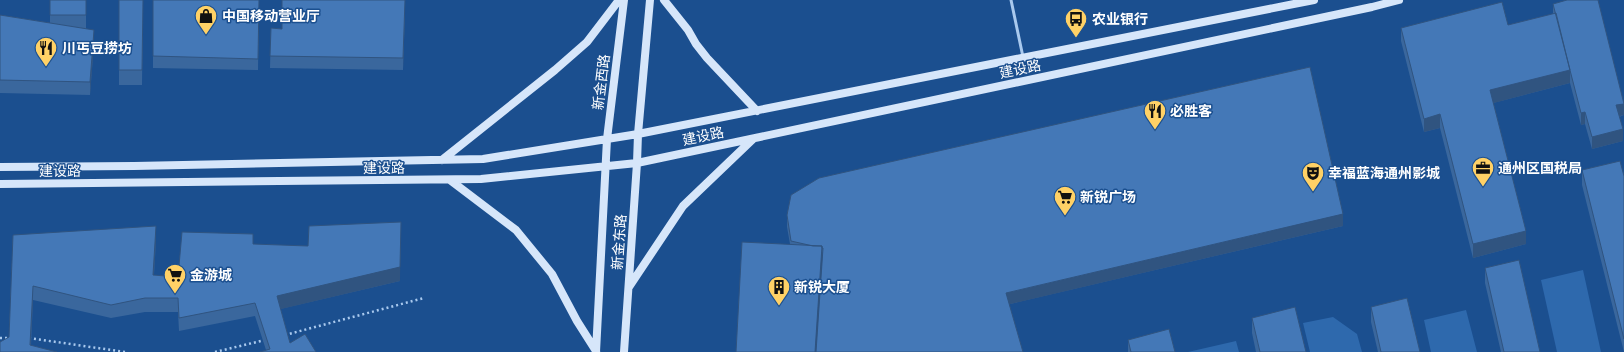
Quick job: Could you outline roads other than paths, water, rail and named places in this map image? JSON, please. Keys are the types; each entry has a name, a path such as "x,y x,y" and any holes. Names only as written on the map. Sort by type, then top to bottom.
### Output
{"street":[{"path":"442,160 587,42 619,0"},
{"name":"新金西路","path":"605,167 624,0"},
{"path":"638,134 650,0"},
{"path":"664,0 688,30 696,44 707,58 757,111"},
{"name":"建设路","path":"0,167 134,166 483,159 638,134 1314,0"},
{"name":"建设路","path":"0,184 481,179 637,163 1372,7 1398,0"},
{"name":"新金东路","path":"624,352 638,134"},
{"path":"629,288 683,206 754,139"},
{"name":"新金东路","path":"596,351 605,167"},
{"path":"450,180 516,230 552,274 596,351"}],"lane":[{"path":"1012,0 1023,58"}],"place":[{"name":"中国移动营业厅","path":"206,36"},
{"name":"农业银行","path":"1076,38"},
{"name":"川丐豆捞坊","path":"46,68"},
{"name":"必胜客","path":"1155,130"},
{"name":"通州区国税局","path":"1483,188"},
{"name":"幸福蓝海通州影城","path":"1313,192"},
{"name":"新锐广场","path":"1065,216"},
{"name":"金游城","path":"175,294"},
{"name":"新锐大厦","path":"779,306"}]}
